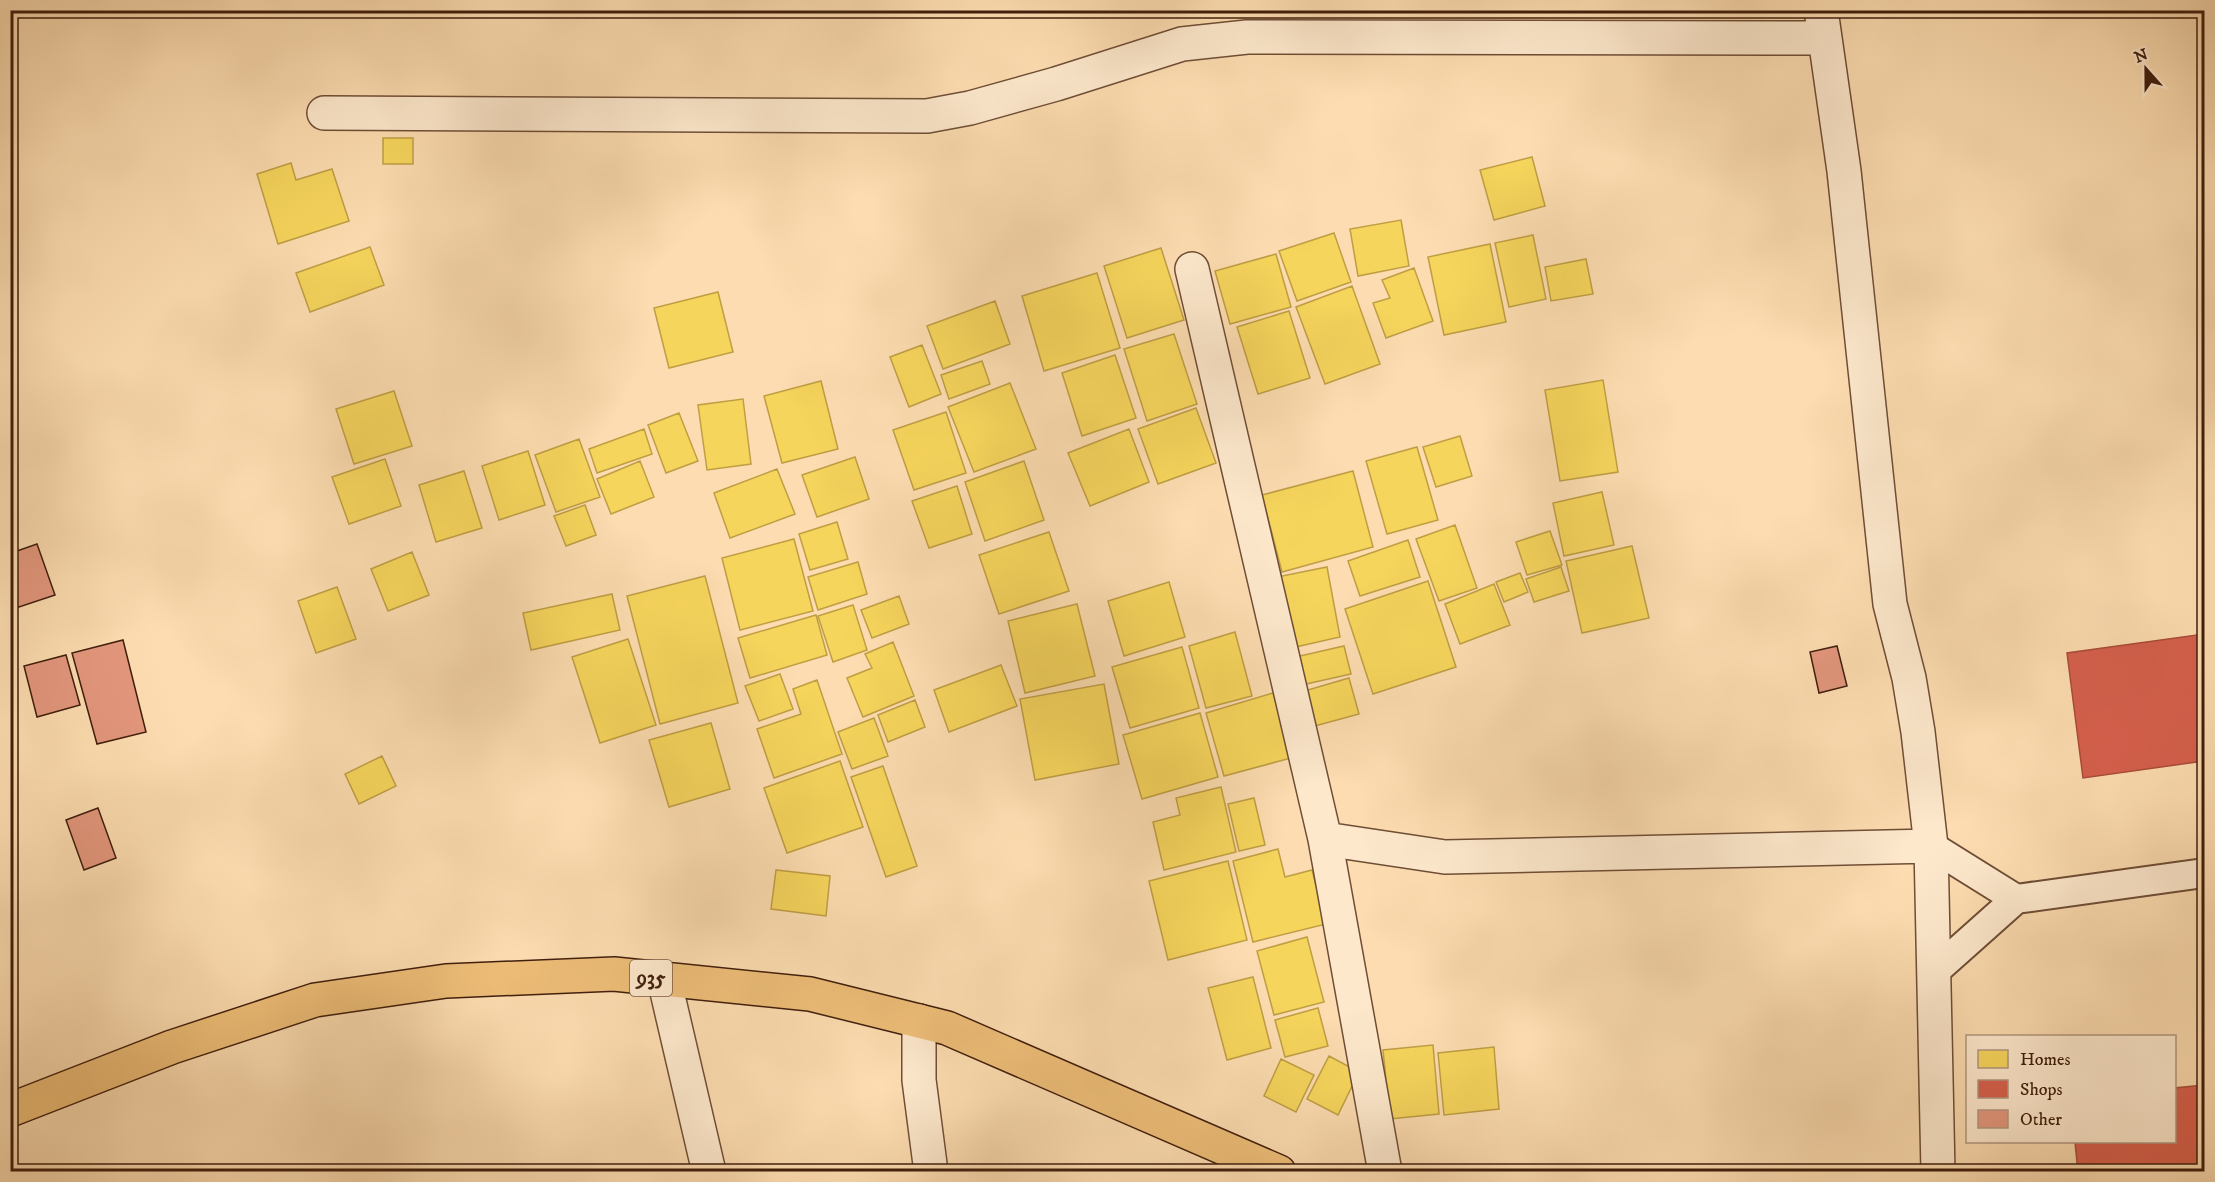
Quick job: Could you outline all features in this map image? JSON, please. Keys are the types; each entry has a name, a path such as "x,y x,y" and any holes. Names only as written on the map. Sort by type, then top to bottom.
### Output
{"main road":[{"name":"935","path":"10,1110 172,1047 315,1000 446,981 614,974 810,994 947,1028 1279,1172"}],"street":[{"path":"324,112 927,117 1046,87 1182,44 1247,37 1823,24 1844,171 1890,604 1909,678 1918,732 1931,846 1938,1172"},
{"path":"1192,269 1325,839 1385,1172"},
{"path":"1325,839 1445,857 1931,846"},
{"path":"664,979 709,1172"},
{"path":"919,1021 919,1080 931,1172"}],"lane":[{"path":"1931,846 2016,898"},
{"path":"1934,973 2016,898 2205,873"}],"building: Homes":[{"path":"383,138 413,138 413,164 383,164"},
{"path":"1532,157 1545,206 1494,220 1480,170"},
{"path":"291,163 296,180 332,169 349,221 278,244 257,174"},
{"path":"1401,220 1409,266 1358,276 1350,229"},
{"path":"1334,233 1351,282 1297,301 1279,251"},
{"path":"1533,235 1546,299 1509,307 1495,243"},
{"path":"1490,244 1506,322 1444,335 1428,257"},
{"path":"370,247 384,285 310,312 296,273"},
{"path":"1161,248 1184,320 1127,338 1104,266"},
{"path":"1276,254 1291,307 1230,324 1215,271"},
{"path":"1586,259 1593,294 1551,301 1545,267"},
{"path":"1414,268 1433,321 1386,338 1373,303 1390,298 1382,280"},
{"path":"1097,273 1120,348 1044,371 1022,296"},
{"path":"1352,286 1380,364 1325,384 1296,307"},
{"path":"718,292 733,352 669,368 654,308"},
{"path":"995,301 1010,344 943,369 927,326"},
{"path":"1289,311 1310,378 1258,394 1237,327"},
{"path":"1174,334 1197,404 1147,421 1124,349"},
{"path":"922,345 941,394 909,407 890,357"},
{"path":"1115,355 1136,418 1082,436 1062,373"},
{"path":"982,361 990,384 949,399 941,375"},
{"path":"1603,380 1618,472 1560,481 1545,390"},
{"path":"821,381 838,449 782,463 764,396"},
{"path":"1010,383 1036,449 974,472 948,407"},
{"path":"394,391 412,446 354,464 336,409"},
{"path":"743,399 751,464 707,470 698,405"},
{"path":"1196,408 1216,463 1158,484 1138,429"},
{"path":"946,412 966,473 914,490 893,430"},
{"path":"679,413 698,461 666,473 648,425"},
{"path":"644,429 652,454 597,473 589,449"},
{"path":"1129,429 1149,482 1090,506 1068,453"},
{"path":"1460,436 1472,476 1436,487 1423,447"},
{"path":"579,439 600,497 556,512 535,455"},
{"path":"1417,447 1438,520 1387,534 1366,461"},
{"path":"528,451 545,505 499,520 482,466"},
{"path":"855,457 869,499 817,517 802,475"},
{"path":"385,459 401,506 349,524 332,477"},
{"path":"640,461 654,497 611,514 597,479"},
{"path":"1024,461 1044,520 985,541 965,482"},
{"path":"777,469 795,514 730,538 714,493"},
{"path":"464,471 482,528 436,542 419,485"},
{"path":"1353,471 1373,547 1282,572 1262,495"},
{"path":"957,486 972,534 929,548 912,501"},
{"path":"1602,492 1614,545 1564,556 1553,503"},
{"path":"585,505 596,535 566,546 554,516"},
{"path":"837,522 848,559 810,570 799,534"},
{"path":"1455,525 1477,588 1439,601 1416,539"},
{"path":"1550,531 1562,565 1527,575 1516,542"},
{"path":"1049,532 1069,591 999,614 979,555"},
{"path":"794,539 813,611 740,630 722,558"},
{"path":"1408,540 1420,577 1360,596 1348,561"},
{"path":"1632,546 1649,618 1582,633 1566,561"},
{"path":"412,552 429,595 388,611 371,569"},
{"path":"858,562 867,594 818,610 808,577"},
{"path":"1327,567 1340,637 1291,648 1277,577"},
{"path":"1561,567 1569,591 1534,602 1526,579"},
{"path":"1520,573 1528,592 1504,602 1496,582"},
{"path":"705,576 738,703 660,724 627,596"},
{"path":"1428,581 1456,667 1373,694 1345,609"},
{"path":"1169,582 1185,637 1124,656 1108,601"},
{"path":"1494,584 1510,625 1460,644 1445,604"},
{"path":"337,587 356,639 316,653 298,601"},
{"path":"612,594 620,630 531,650 523,613"},
{"path":"899,596 909,624 872,638 861,610"},
{"path":"1077,604 1095,676 1025,693 1008,621"},
{"path":"853,605 867,650 833,662 818,616"},
{"path":"816,615 827,655 750,678 738,638"},
{"path":"1235,632 1252,696 1206,708 1189,646"},
{"path":"628,639 656,725 600,743 572,657"},
{"path":"893,642 914,696 863,717 847,678 872,668 865,654"},
{"path":"1344,646 1351,674 1297,686 1291,658"},
{"path":"1182,647 1199,708 1130,728 1112,667"},
{"path":"1001,665 1017,706 949,732 934,690"},
{"path":"780,674 793,709 759,721 745,686"},
{"path":"1349,678 1359,714 1311,727 1301,692"},
{"path":"817,680 842,754 774,778 757,729 801,714 793,689"},
{"path":"1104,684 1119,764 1035,780 1020,699"},
{"path":"1273,693 1291,758 1224,776 1206,713"},
{"path":"915,700 925,727 888,742 878,715"},
{"path":"1200,713 1218,777 1142,799 1123,735"},
{"path":"874,718 888,756 852,769 838,732"},
{"path":"711,723 730,789 669,807 649,740"},
{"path":"382,756 396,786 359,804 345,774"},
{"path":"840,761 863,827 787,853 764,788"},
{"path":"883,766 917,866 886,877 851,777"},
{"path":"1221,787 1236,852 1164,870 1153,822 1180,815 1176,798"},
{"path":"1254,798 1265,845 1239,851 1228,804"},
{"path":"1278,849 1285,877 1312,870 1326,924 1253,942 1233,861"},
{"path":"1228,861 1247,940 1168,960 1149,881"},
{"path":"776,870 830,876 826,916 771,909"},
{"path":"1307,937 1324,1002 1274,1015 1257,951"},
{"path":"1253,977 1271,1048 1227,1060 1208,988"},
{"path":"1318,1008 1328,1046 1285,1057 1275,1020"},
{"path":"1433,1045 1439,1114 1390,1119 1383,1050"},
{"path":"1494,1047 1499,1109 1444,1115 1438,1053"},
{"path":"1329,1056 1359,1072 1338,1115 1307,1099"},
{"path":"1281,1059 1314,1075 1296,1112 1264,1096"}],"building: Shops":[{"path":"2204,634 2204,761 2083,778 2067,653"},
{"path":"2204,1085 2204,1172 2078,1172 2075,1143 2176,1143 2176,1088"}],"building: Other":[{"path":"12,536 17,551 37,544 55,595 10,610 10,537"},
{"path":"123,640 146,732 97,744 72,653"},
{"path":"1837,646 1847,686 1819,693 1810,652"},
{"path":"66,655 80,705 37,717 24,666"},
{"path":"98,808 116,858 84,870 66,820"}]}
